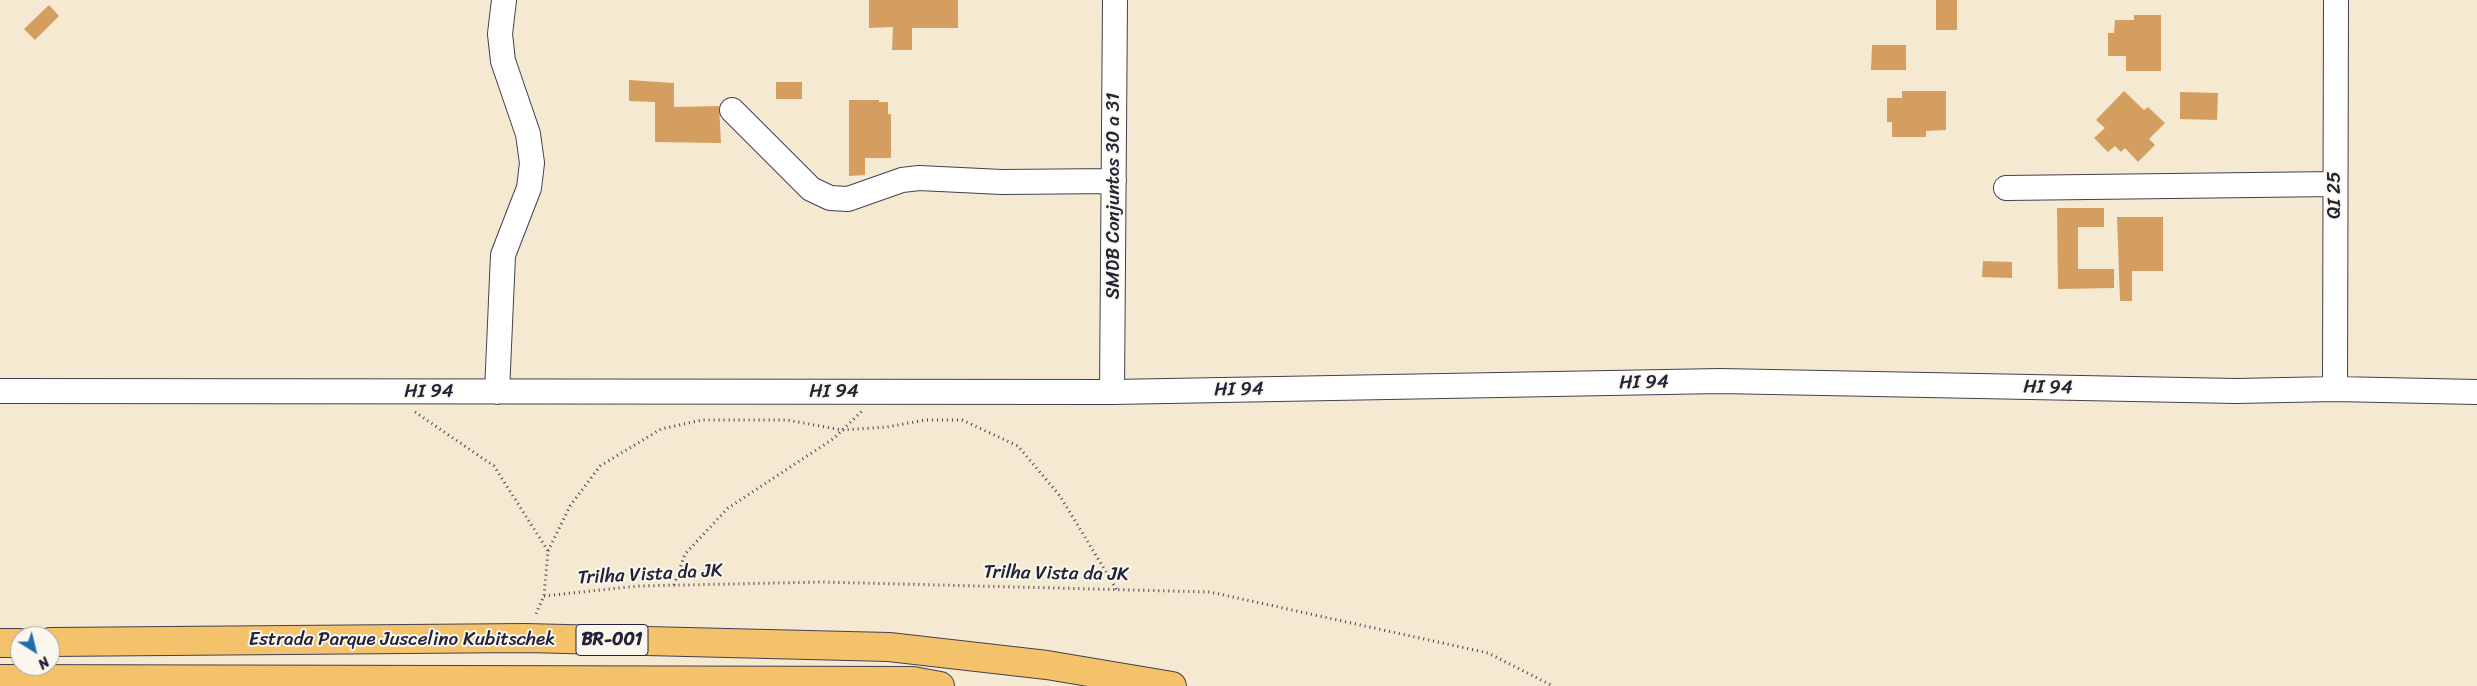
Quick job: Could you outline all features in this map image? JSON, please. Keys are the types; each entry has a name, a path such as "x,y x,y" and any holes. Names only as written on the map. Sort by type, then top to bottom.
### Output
{"highway":[{"name":"Estrada Parque Juscelino Kubitschek","path":"60,642 525,638 889,648 1048,665 1172,686"},
{"name":"Estrada Parque Juscelino Kubitschek","path":"0,679 598,683 913,682 940,686"}],"street":[{"path":"497,392 503,255 529,188 532,164 528,134 503,61 500,34 504,0"},
{"name":"SMDB Conjuntos 30 a 31","path":"1112,392 1115,0"},
{"name":"QI 25","path":"2335,389 2336,0"},
{"path":"732,110 811,189 830,198 848,199 902,180 919,178 1002,182 1114,182"},
{"path":"2006,188 2335,184"},
{"name":"HI 94","path":"0,391 1112,392 1720,381 2236,391 2335,389 2477,392"}],"path":[{"path":"385,392 494,466 548,551"},
{"path":"674,585 685,554 728,508 834,439 882,392"},
{"path":"548,551 570,506 600,466 661,429 702,420 788,420 842,430 887,427 925,420 962,420 1018,446 1060,496 1117,590"},
{"name":"Trilha Vista da JK","path":"548,551 544,596 638,586 823,582 1210,592 1488,653 1553,686"}],"building":[{"path":"869,0 958,0 958,28 912,28 912,50 892,50 893,27 869,28"},
{"path":"1936,0 1957,0 1957,30 1936,30"},
{"path":"49,5 59,16 35,40 24,29"},
{"path":"2134,15 2161,15 2161,71 2126,71 2126,56 2108,56 2108,33 2114,33 2115,20 2134,20"},
{"path":"1872,45 1906,45 1906,70 1871,70"},
{"path":"629,80 674,83 674,107 719,106 721,143 655,142 655,102 629,101"},
{"path":"776,82 802,82 802,99 776,99"},
{"path":"1902,91 1946,91 1946,130 1926,131 1926,137 1892,137 1892,122 1887,122 1887,98 1902,98"},
{"path":"2124,91 2144,110 2148,107 2165,123 2149,139 2155,145 2138,162 2125,148 2121,152 2115,146 2108,152 2094,138 2105,128 2096,120"},
{"path":"2180,92 2218,93 2217,120 2180,119"},
{"path":"849,100 879,100 879,102 888,102 888,114 891,114 891,158 865,158 865,175 849,176"},
{"path":"2057,208 2104,208 2104,227 2078,227 2078,269 2114,269 2114,288 2058,289"},
{"path":"2117,217 2163,217 2163,271 2132,271 2132,301 2120,301"},
{"path":"1983,261 2012,262 2012,278 1982,277"}]}
